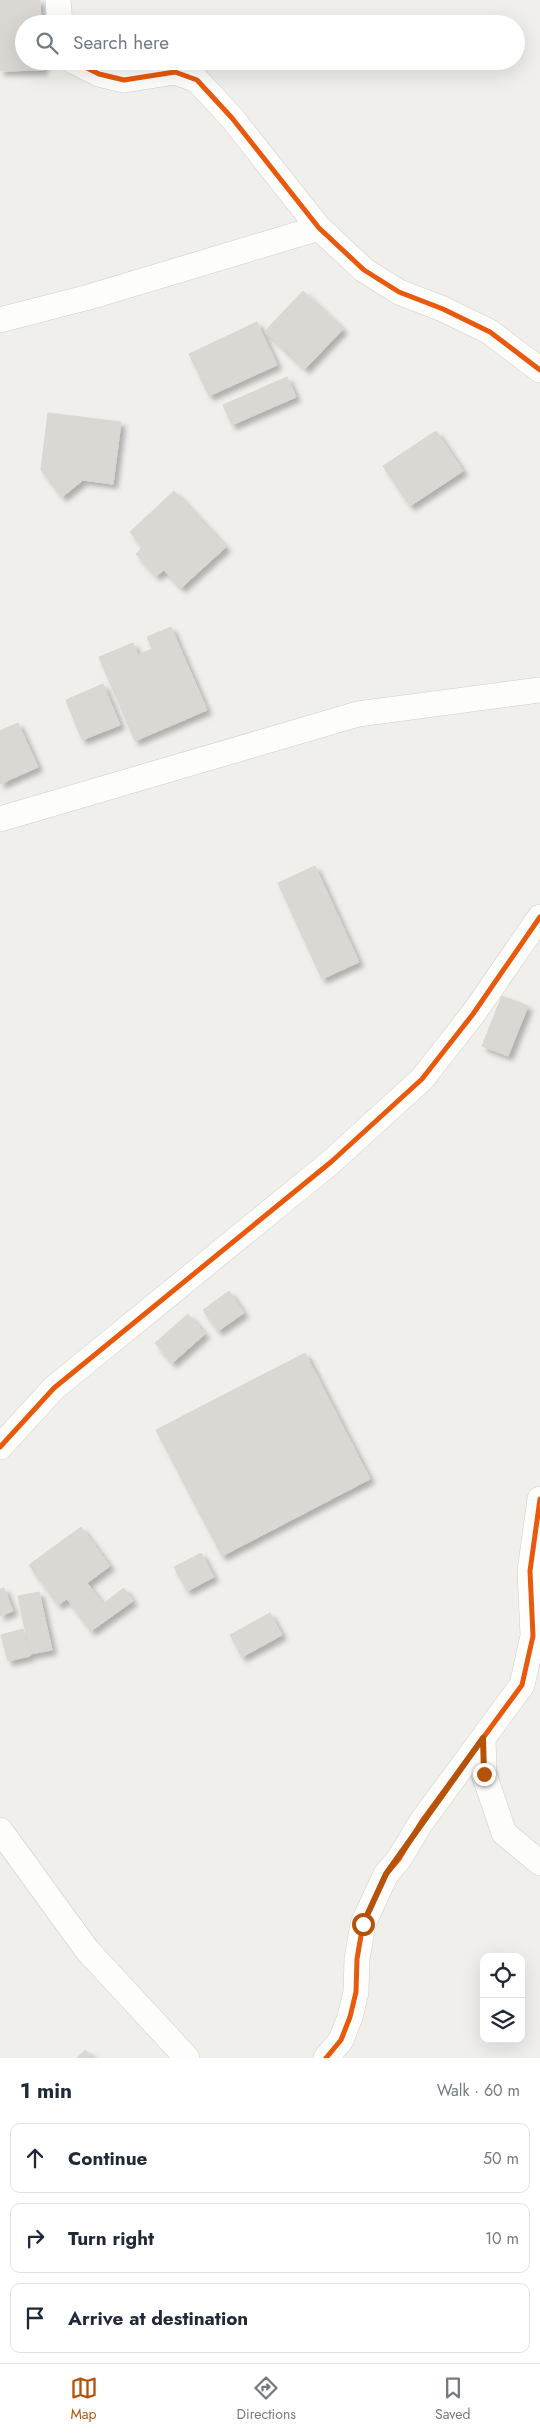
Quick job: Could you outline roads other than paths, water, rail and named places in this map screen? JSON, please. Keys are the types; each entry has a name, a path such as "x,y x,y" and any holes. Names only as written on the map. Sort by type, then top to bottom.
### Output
{"street":[{"path":"58,0 59,15"},
{"path":"91,70 99,74 124,80 175,72 197,80 232,118 320,228 364,270 399,292 444,309 490,332 540,370"},
{"path":"0,320 89,297 320,228"},
{"path":"0,818 358,714 540,690"},
{"path":"0,1447 54,1388 332,1162 422,1079 473,1014 540,917"},
{"path":"326,2058 341,2040 350,2017 356,1992 357,1959 363,1924 386,1874 399,1858 422,1821 522,1685 533,1636 530,1571 540,1499"},
{"path":"483,1738 484,1774 504,1833 540,1863"},
{"path":"0,1830 87,1950 187,2058"}]}
